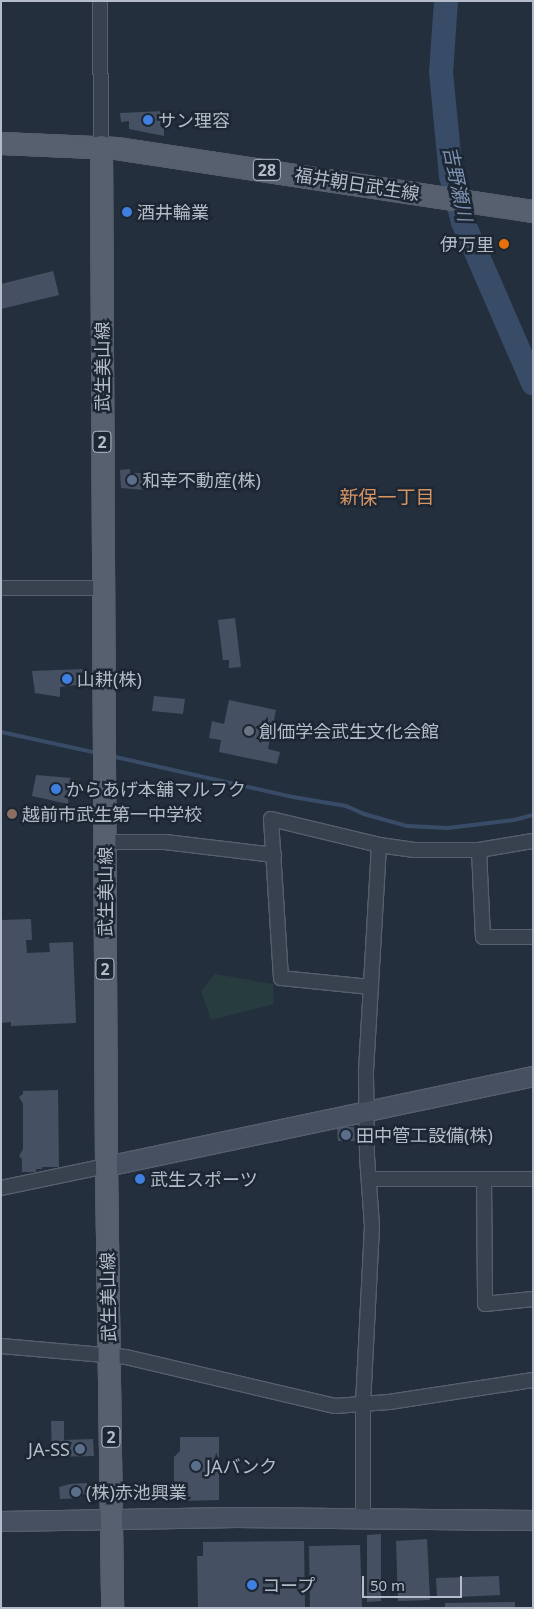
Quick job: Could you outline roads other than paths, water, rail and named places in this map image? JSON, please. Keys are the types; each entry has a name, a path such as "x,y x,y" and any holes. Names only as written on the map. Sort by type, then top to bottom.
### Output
{"main road":[{"name":"福井朝日武生線","path":"1,143 101,146 533,211"},
{"name":"武生美山線","path":"101,146 106,1166 112,1608"}],"street":[{"path":"100,1 101,146"},
{"path":"1,588 102,588"},
{"path":"371,987 281,978 272,819 379,845 443,852 479,850 533,842"},
{"path":"105,842 165,842 274,855"},
{"path":"363,1520 363,1404 372,1226 366,1111 366,1071 379,845"},
{"path":"479,850 483,937 533,937"},
{"path":"1,1188 533,1076"},
{"path":"369,1179 533,1179"},
{"path":"484,1179 485,1304 533,1299"},
{"path":"1,1346 109,1354 335,1406 363,1404 533,1380"},
{"path":"1,1521 236,1517 363,1520 533,1520"}],"waterway":[{"name":"吉野瀬川","path":"446,1 441,72 451,176 463,222 533,383"},
{"path":"1,732 97,753"},
{"path":"111,756 293,797 346,806 364,814 407,826 448,828 514,820 533,815"}],"place":[{"name":"サン理容","path":"148,120"},
{"name":"酒井輪業","path":"127,212"},
{"name":"伊万里","path":"504,244"},
{"name":"和幸不動産(株)","path":"132,480"},
{"name":"山耕(株)","path":"67,679"},
{"name":"創価学会武生文化会館","path":"249,731"},
{"name":"からあげ本舗マルフク","path":"56,789"},
{"name":"越前市武生第一中学校","path":"12,814"},
{"name":"田中管工設備(株)","path":"346,1135"},
{"name":"武生スポーツ","path":"140,1179"},
{"name":"JA-SS","path":"80,1449"},
{"name":"JAバンク","path":"196,1466"},
{"name":"(株)赤池興業","path":"76,1492"},
{"name":"コープ","path":"252,1585"}],"district":[{"name":"新保一丁目","path":"387,498"}]}
